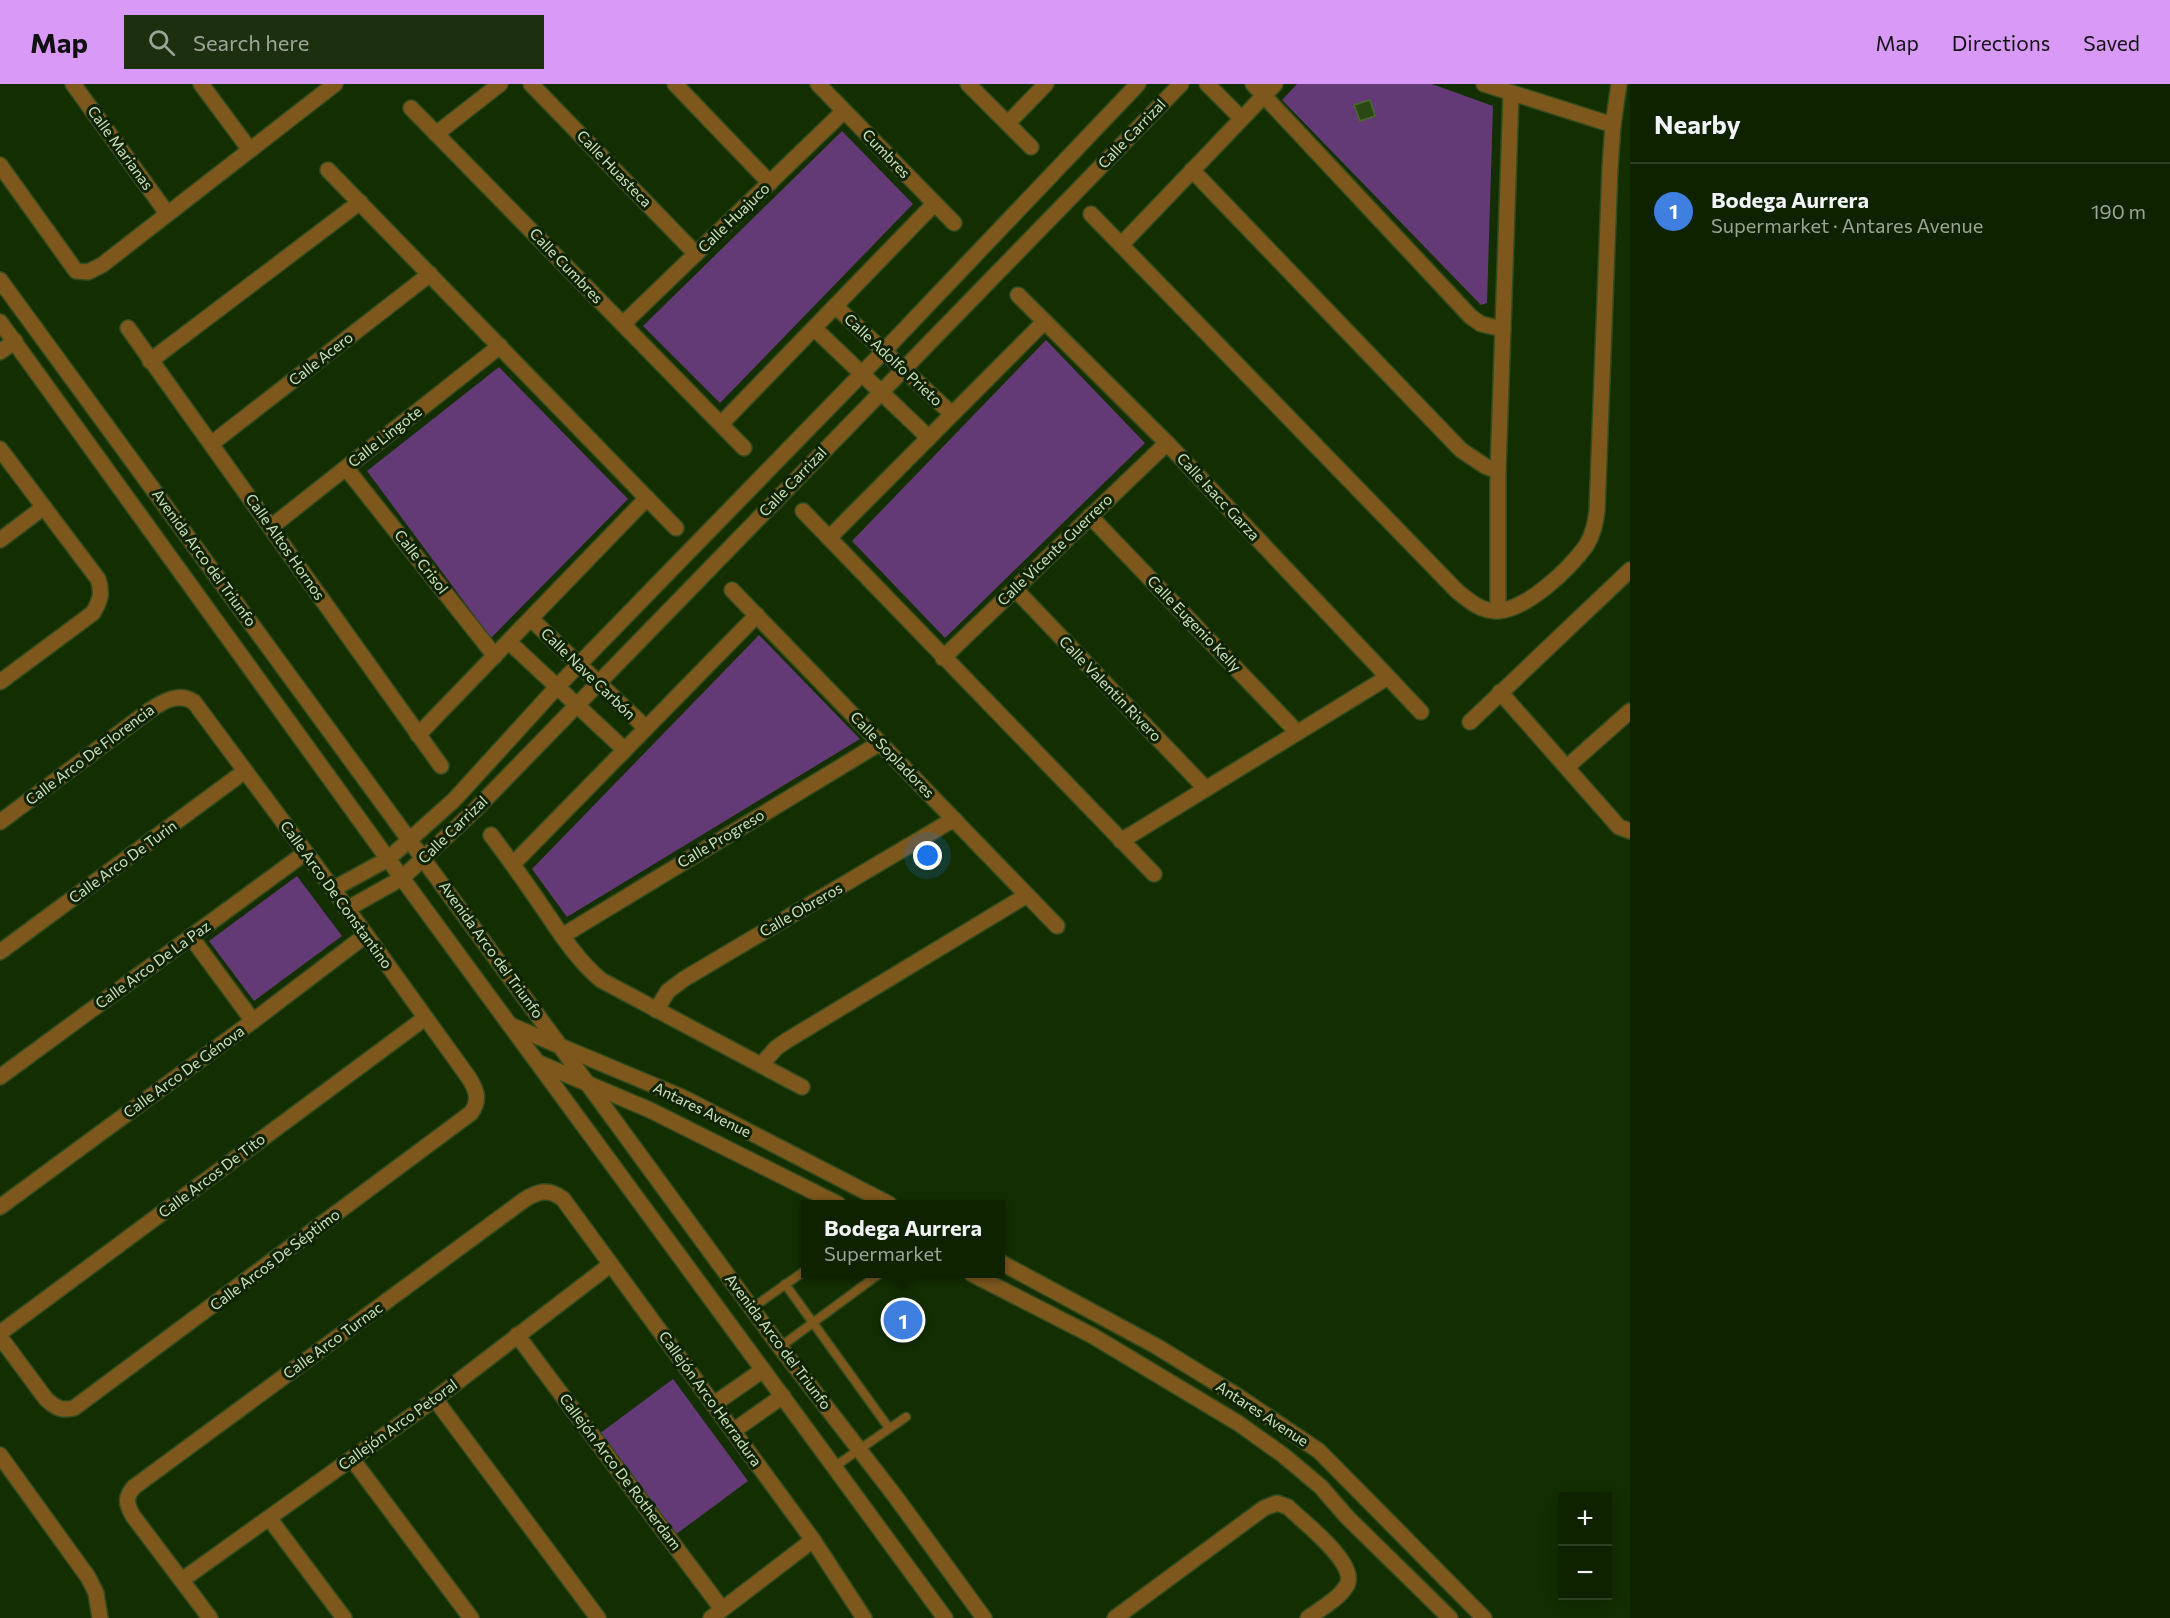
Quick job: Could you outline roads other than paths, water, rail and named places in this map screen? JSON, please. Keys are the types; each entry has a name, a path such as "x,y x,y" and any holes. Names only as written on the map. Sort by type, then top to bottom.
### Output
{"street":[{"name":"Calle Marianas","path":"73,84 168,213"},
{"path":"201,84 250,150"},
{"path":"436,134 500,84"},
{"name":"Calle Huasteca","path":"531,84 696,254"},
{"path":"675,84 770,183"},
{"name":"Cumbres","path":"818,84 954,224"},
{"path":"968,84 1031,147"},
{"path":"1008,123 1047,84"},
{"name":"Calle Carrizal","path":"333,889 388,859 454,800 557,687 862,374 1138,84"},
{"name":"Calle Carrizal","path":"347,909 402,878 474,811 1181,84"},
{"path":"1207,84 1241,118"},
{"path":"1484,84 1613,124"},
{"path":"1091,214 1457,591 1472,603 1485,609 1498,611 1514,607 1530,599 1586,546 1594,531 1598,511 1613,124 1619,84"},
{"path":"0,165 76,271 80,273 94,270 331,85"},
{"path":"1121,245 1241,118 1264,87 1471,316 1481,324 1503,329"},
{"path":"1498,611 1498,471 1511,94"},
{"name":"Calle Cumbres","path":"411,108 744,448"},
{"name":"Calle Huajuco","path":"623,324 844,111"},
{"path":"328,170 676,528"},
{"path":"1192,170 1461,450 1485,466 1498,471"},
{"path":"150,361 360,202"},
{"path":"721,424 934,204"},
{"name":"Calle Acero","path":"212,444 430,274"},
{"name":"Avenida Arco del Triunfo","path":"0,280 780,1347 984,1618"},
{"name":"Calle Isacc Garza","path":"1018,295 1167,443 1421,712"},
{"name":"Calle Adolfo Prieto","path":"835,306 952,414"},
{"name":"Avenida Arco del Triunfo","path":"0,322 388,859 945,1618"},
{"path":"829,538 1044,322"},
{"name":"Calle Altos Hornos","path":"128,328 441,765"},
{"name":"Calle Adolfo Prieto","path":"814,328 929,438"},
{"path":"0,352 15,342"},
{"name":"Calle Lingote","path":"271,527 500,346"},
{"name":"Calle Vicente Guerrero","path":"943,658 1167,443"},
{"path":"0,449 98,579 101,588 98,605 93,613 0,682"},
{"name":"Calle Crisol","path":"346,468 495,656"},
{"path":"418,735 647,498"},
{"path":"0,540 44,507"},
{"path":"803,511 1154,874"},
{"name":"Calle Eugenio Kelly","path":"1090,516 1297,732"},
{"path":"1470,722 1630,570"},
{"name":"Calle Valentin Rivero","path":"1015,589 1206,789"},
{"name":"Calle Sopladores","path":"732,590 1057,926"},
{"path":"513,864 757,615"},
{"name":"Calle Nave Carbón","path":"531,619 646,728"},
{"name":"Calle Nave Carbón","path":"509,642 625,750"},
{"path":"1121,841 1388,677"},
{"path":"1500,692 1619,827 1630,831"},
{"name":"Calle Arco De Constantino","path":"184,697 194,702 333,889 469,1078 476,1089 478,1100"},
{"name":"Calle Arco De Florencia","path":"0,822 150,710 162,702 184,697"},
{"path":"1567,767 1630,711"},
{"name":"Calle Progreso","path":"562,936 880,743"},
{"name":"Calle Arco De Turin","path":"0,952 245,771"},
{"name":"Calle Obreros","path":"656,1010 668,992 684,980 954,819"},
{"path":"491,835 562,936 588,969 601,980 802,1087"},
{"name":"Calle Arco De La Paz","path":"0,1077 305,853"},
{"path":"761,1065 776,1048 786,1041 1027,895"},
{"name":"Calle Arco De Génova","path":"0,1207 366,935"},
{"path":"190,937 253,1021"},
{"name":"Calle Arcos De Tito","path":"0,1335 425,1018"},
{"name":"Antares Avenue","path":"510,1025 684,1098 881,1200"},
{"name":"Antares Avenue","path":"539,1063 650,1110 830,1200"},
{"name":"Calle Arcos De Séptimo","path":"0,1335 46,1399 55,1407 64,1410 84,1402 471,1113 478,1100"},
{"name":"Callejón Arco Herradura","path":"546,1191 556,1193 563,1199 813,1540 864,1618"},
{"name":"Calle Arco Turnac","path":"182,1580 133,1516 127,1506 128,1493 524,1200 546,1191"},
{"name":"Callejón Arco Petoral","path":"182,1580 435,1399 610,1265"},
{"name":"Antares Avenue","path":"1005,1265 1156,1346 1239,1397 1319,1451 1484,1618"},
{"name":"Antares Avenue","path":"980,1278 1093,1336 1238,1423 1283,1455 1321,1487 1347,1517 1450,1618"},
{"name":"Callejón Arco De Rotherdam","path":"517,1335 716,1614"},
{"path":"714,1404 764,1370"},
{"path":"733,1431 783,1396"},
{"path":"435,1399 598,1618"},
{"path":"0,1455 88,1577 96,1593 100,1618"},
{"path":"352,1459 471,1618"},
{"path":"1115,1618 1264,1508 1277,1503 1288,1507 1341,1558 1348,1572 1349,1579 1346,1587 1308,1618"},
{"path":"269,1518 344,1618"},
{"path":"716,1614 813,1540"},
{"path":"182,1580 210,1618"}],"lane":[{"path":"752,1308 801,1272"},
{"path":"780,1347 873,1278"},
{"path":"784,1284 889,1428"},
{"path":"834,1467 906,1417"}],"place":[{"name":"Bodega Aurrera","path":"903,1320"}]}
